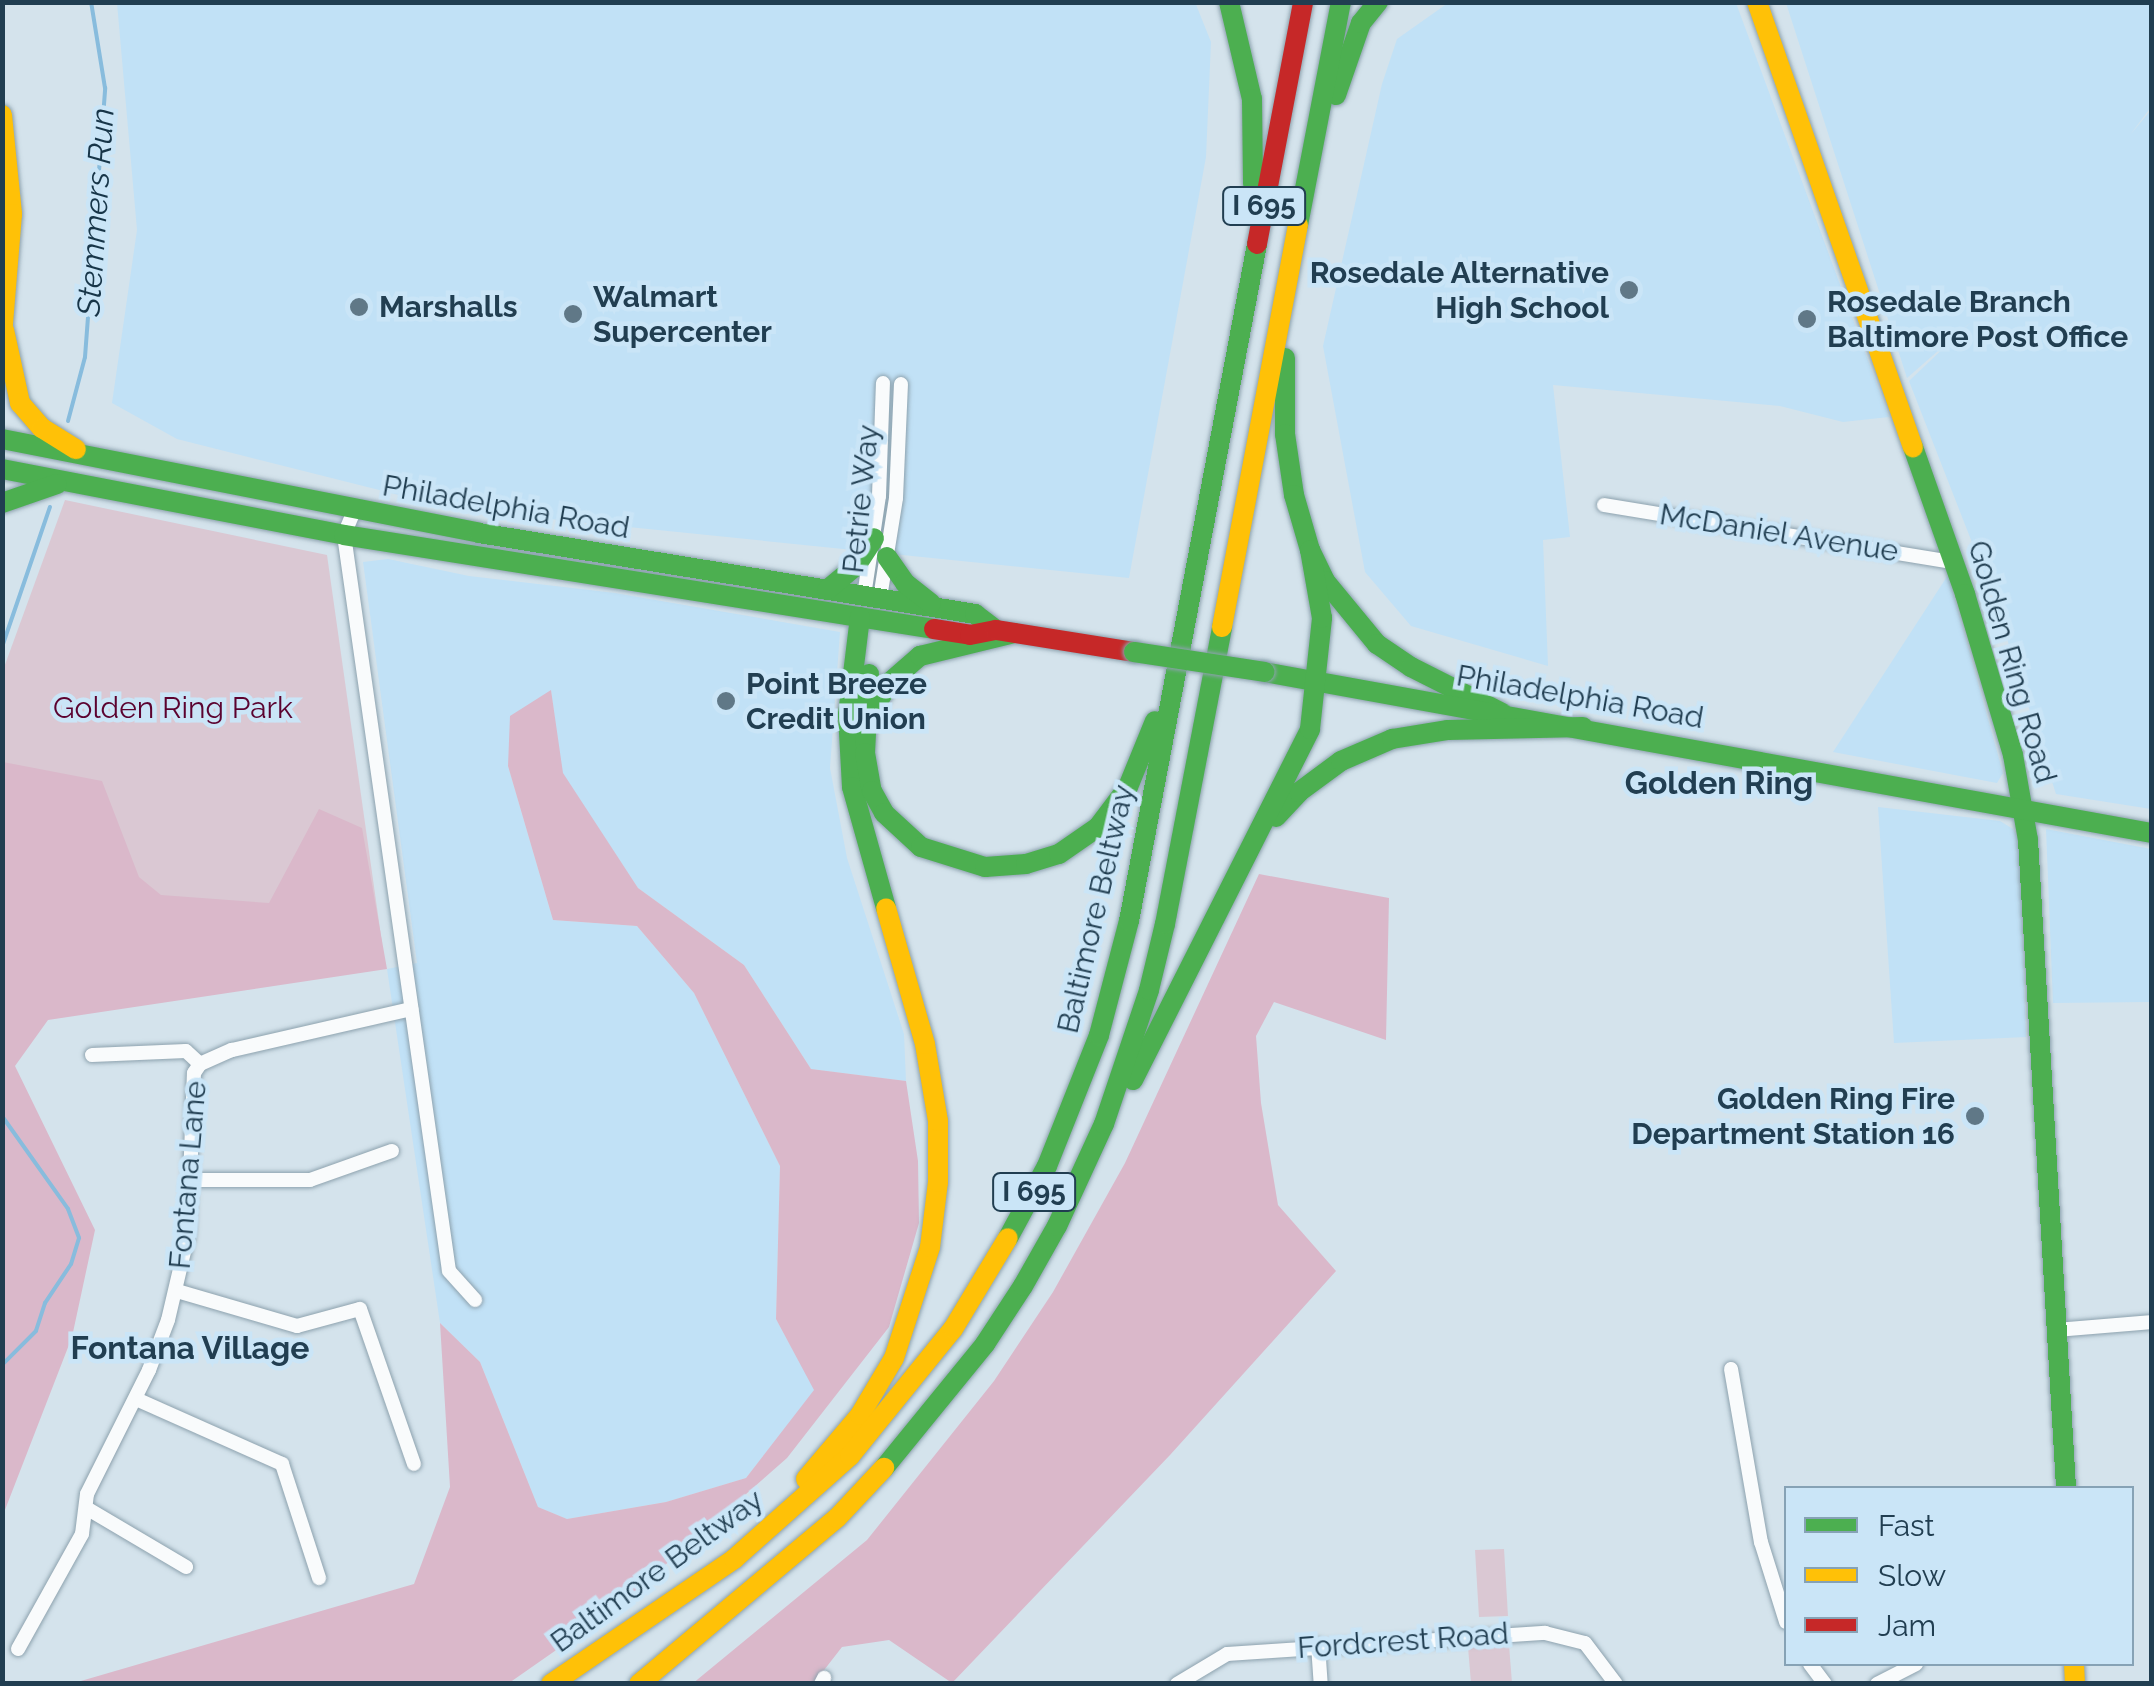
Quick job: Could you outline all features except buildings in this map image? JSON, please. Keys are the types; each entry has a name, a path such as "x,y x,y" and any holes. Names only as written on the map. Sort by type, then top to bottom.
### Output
{"main road":[{"path":"1229,2 1246,64 1256,160 1230,382"},
{"name":"Baltimore Beltway","path":"551,1684 764,1535 865,1439 953,1329 1027,1208 1066,1123 1106,1012 1148,824 1303,2"},
{"name":"I 695","path":"639,1684 837,1518 922,1426 1023,1286 1057,1226 1104,1124 1134,1042 1165,924 1341,2"},
{"path":"1303,200 1361,23 1378,2"},
{"name":"Golden Ring Road","path":"1757,2 1953,562 2004,723 2023,809 2066,1486"},
{"path":"2,115 12,214 3,333 10,374 20,403 42,428 95,460"},
{"path":"1104,1124 1140,1070 1310,729 1322,618 1285,434 1286,284"},
{"name":"Philadelphia Road","path":"2,439 354,511 975,614 1006,632"},
{"name":"Philadelphia Road","path":"2,469 344,535 970,635 1006,632 1264,672 2152,833"},
{"path":"2,503 25,492 66,482"},
{"path":"827,590 856,566 874,538"},
{"path":"1310,550 1338,601 1378,644 1412,668 1502,713"},
{"path":"886,557 905,583 936,607"},
{"name":"Petrie Way","path":"868,618 872,597"},
{"path":"868,618 865,720 872,791 905,835 921,847 965,863 1026,864 1073,846 1116,805 1138,766 1178,654"},
{"path":"666,1604 806,1479 860,1415 894,1358 930,1247 939,1152 933,1085 852,787 848,715 868,618"},
{"path":"865,720 890,682 920,656 1006,632"},
{"path":"1248,852 1283,808 1319,776 1392,739 1448,730 1583,728"}],"street":[{"name":"Petrie Way","path":"872,597 884,383"},
{"name":"Petrie Way","path":"872,597 886,557 896,498 901,384"},
{"name":"McDaniel Avenue","path":"1604,505 1953,562"},
{"path":"354,511 344,535 449,1271 475,1300"},
{"name":"Fontana Lane","path":"18,1648 82,1534 87,1494 136,1399 177,1291 193,1180 192,1082 200,1064 232,1050 411,1009"},
{"path":"92,1055 186,1051 200,1064"},
{"path":"193,1180 310,1180 392,1151"},
{"path":"177,1291 297,1326 360,1308 414,1464"},
{"path":"2056,1330 2152,1322"},
{"path":"1731,1369 1761,1542 1784,1616"},
{"path":"136,1399 282,1464 319,1578"},
{"path":"88,1510 186,1567"},
{"name":"Fordcrest Road","path":"1177,1684 1227,1654 1444,1636 1565,1635 1592,1650 1616,1684"},
{"path":"1318,1645 1321,1684"},
{"path":"1877,1684 1912,1666"}],"shaded area":[{"path":"1195,2 1211,42 1206,157 1129,578 510,515 407,497 177,439 112,403 137,230 117,3"},
{"path":"1448,3 1736,3 1889,417 1843,422 1780,406 1553,385 1570,537 1543,540 1548,666 1411,626 1365,572 1323,346 1382,84 1397,39"},
{"path":"1786,3 2151,3 2151,107 2130,135 2151,110 2151,809 2056,794 1996,604 1909,381 1971,322 1907,378"},
{"path":"388,559 469,576 615,593 840,632 830,768 847,858 904,1034 906,1081 811,1069 744,965 638,888 562,773 551,691 508,766 553,920 637,926 694,993 780,1166 776,1319 815,1390 746,1478 666,1502 567,1519 538,1507 480,1362 440,1323 387,969 417,963 363,562"},
{"path":"1948,575 2003,773 1997,783 1833,752"},
{"path":"551,690 563,773 638,888 744,965 811,1069 906,1081 918,1161 919,1223 889,1327 787,1458 615,1609 509,1683 74,1683 414,1584 450,1487 440,1323 480,1362 538,1507 567,1519 666,1502 746,1478 814,1390 776,1319 780,1166 694,993 637,926 553,920 508,766 510,716"},
{"path":"3,762 102,781 139,877 161,895 269,903 319,809 362,828 387,969 48,1020 15,1066 95,1230 72,1337 3,1515"},
{"path":"1878,807 2000,821 2013,829 2019,840 2026,1037 1894,1043"},
{"path":"2046,829 2151,849 2151,1002 2053,1003"},
{"path":"1259,874 1389,898 1386,1040 1274,1002 1256,1036 1261,1103 1278,1205 1336,1271 1170,1455 952,1683 889,1640 842,1647 814,1683 692,1684 867,1540 994,1381 1053,1292 1125,1163"}],"green space":[{"name":"Golden Ring Park","path":"65,500 327,555 382,943 192,985 3,776 2,673"},
{"path":"1504,1549 1508,1616 1479,1617 1475,1550"},
{"path":"1509,1645 1512,1683 1471,1683 1468,1647"}],"waterway":[{"name":"Stemmers Run","path":"68,421 85,357 105,88 91,2"},
{"name":"Stemmers Run","path":"2,647 50,507"},
{"name":"Stemmers Run","path":"2,1116 68,1209 79,1238 71,1264 45,1303 36,1331 2,1365"}],"traffic: fast":[{"path":"1229,2 1252,99 1253,184"},
{"path":"1298,225 1341,2"},
{"path":"1336,95 1361,23 1378,2"},
{"path":"1008,1238 1047,1166 1099,1035 1129,921 1257,244"},
{"path":"1285,358 1285,434 1294,495 1310,550 1325,581 1377,644 1411,667 1502,713"},
{"path":"2,439 479,533 975,614 996,630"},
{"path":"1913,447 1965,594 2013,755 2028,840 2066,1486"},
{"path":"2,469 344,535 934,629"},
{"path":"2,503 57,484"},
{"path":"827,590 856,566 874,538"},
{"path":"1133,1080 1310,729 1322,618 1310,550"},
{"path":"887,557 905,583 931,603"},
{"path":"860,617 848,715 852,787 886,908"},
{"path":"884,1468 985,1344 1023,1286 1057,1226 1104,1124 1149,990 1165,924 1222,627"},
{"path":"868,717 890,682 920,656 1014,633"},
{"path":"1134,652 1264,672"},
{"path":"1264,672 2152,833"},
{"path":"869,674 865,753 872,791 884,813 921,847 985,867 1026,864 1059,854 1098,827 1128,787 1155,721"},
{"path":"1276,817 1299,792 1341,761 1392,739 1448,730 1583,727"}],"traffic: slow":[{"path":"1757,2 1913,447"},
{"path":"2,115 12,214 2,336"},
{"path":"1222,627 1298,225"},
{"path":"4,330 20,403 42,428 76,449"},
{"path":"806,1479 860,1415 894,1358 930,1247 938,1182 938,1121 925,1044 886,908"},
{"path":"551,1684 734,1559 850,1456 953,1329 1008,1238"},
{"path":"639,1684 837,1518 884,1468"},
{"path":"2074,1666 2075,1684"}],"traffic: jam":[{"path":"1257,244 1303,2"},
{"path":"934,629 970,635 996,630 1134,652"}],"place":[{"name":"Rosedale Alternative High School","path":"1629,290"},
{"name":"Marshalls","path":"359,307"},
{"name":"Walmart Supercenter","path":"573,314"},
{"name":"Rosedale Branch Baltimore Post Office","path":"1807,319"},
{"name":"Point Breeze Credit Union","path":"726,701"},
{"name":"Golden Ring Fire Department Station 16","path":"1975,1116"}],"district":[{"name":"Golden Ring","path":"1719,783"},
{"name":"Fontana Village","path":"190,1348"}]}
